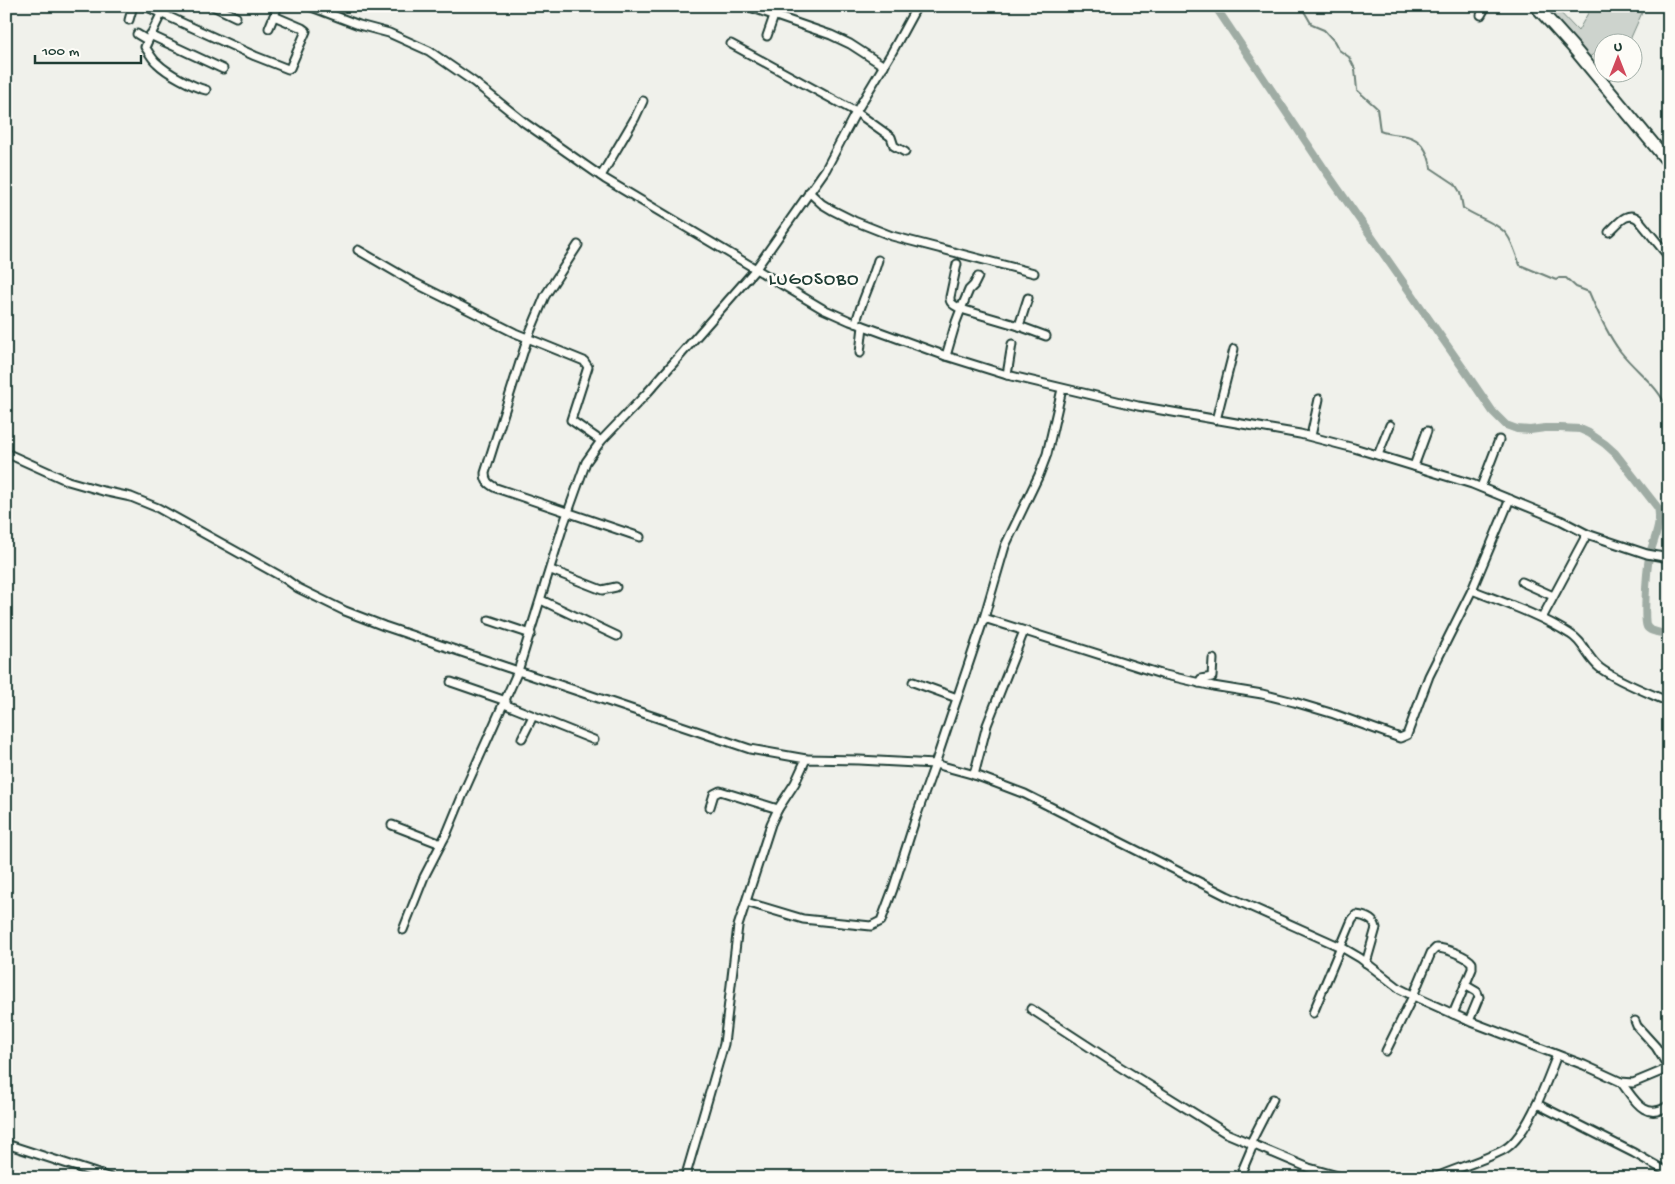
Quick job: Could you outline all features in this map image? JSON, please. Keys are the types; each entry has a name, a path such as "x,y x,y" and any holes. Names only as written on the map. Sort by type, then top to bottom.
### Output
{"main road":[{"path":"1536,6 1572,46 1669,163"}],"street":[{"path":"129,20 133,6"},
{"path":"145,6 163,10 255,56 288,69 306,31 274,16"},
{"path":"214,6 236,16"},
{"path":"268,28 278,6"},
{"path":"310,6 359,25 408,40 429,51 474,82 525,123 601,176 755,270 824,309 860,324 946,356 1007,375 1062,389 1138,406 1311,436 1378,455 1481,487 1560,520 1587,534 1650,555 1669,558"},
{"path":"747,6 831,35 850,44 884,66"},
{"path":"403,930 424,877 447,833 518,672 586,462 601,440 647,393 755,270 826,168 917,6"},
{"path":"1481,15 1486,6"},
{"path":"163,10 146,46 156,63 171,73 206,90"},
{"path":"767,36 774,16"},
{"path":"137,34 223,69"},
{"path":"731,44 856,112 891,137 894,146 905,152"},
{"path":"601,176 643,101"},
{"path":"810,192 822,204 854,222 892,236 1034,273"},
{"path":"1609,232 1625,217 1633,215 1668,256"},
{"path":"578,245 545,296 528,337 485,477 490,485 496,488 640,537"},
{"path":"358,250 413,282 528,337 584,361 588,367 571,420 601,440"},
{"path":"860,353 860,305 872,282 878,260"},
{"path":"957,264 950,300 952,304 961,309 1046,336"},
{"path":"946,356 961,309 969,290 974,286 978,277"},
{"path":"1019,326 1028,298"},
{"path":"1007,375 1012,344"},
{"path":"1216,420 1234,349"},
{"path":"746,902 803,919 871,926 881,921 894,889 916,817 984,618 1005,546 1047,454 1062,389"},
{"path":"1311,436 1319,399"},
{"path":"1378,455 1390,425"},
{"path":"1414,466 1428,431"},
{"path":"1481,487 1499,440"},
{"path":"6,453 68,481 131,497 158,508 284,578 298,588 346,612 518,672 750,749 806,759 934,764 974,775 1026,794 1226,896 1340,947 1413,996 1469,1021 1621,1082 1632,1083 1668,1070 1656,1047 1637,1026 1635,1021"},
{"path":"984,618 1161,674 1262,694 1334,714 1397,738 1405,737 1429,676 1472,590 1510,499"},
{"path":"1542,618 1587,534"},
{"path":"550,570 602,590 616,586"},
{"path":"1522,582 1553,596"},
{"path":"1472,590 1542,618 1578,639 1589,656 1601,669 1669,702"},
{"path":"541,600 617,636"},
{"path":"489,620 530,634"},
{"path":"974,775 987,725 1024,631"},
{"path":"1199,683 1201,679 1212,677 1212,659"},
{"path":"451,682 594,740"},
{"path":"913,682 957,698"},
{"path":"522,738 533,716"},
{"path":"685,1178 724,1044 738,926 778,809 795,783 806,759"},
{"path":"710,807 714,794 720,791 778,809"},
{"path":"392,825 441,844"},
{"path":"1313,1013 1353,917 1359,915 1375,924 1376,932 1366,963"},
{"path":"1386,1051 1413,996 1431,953 1436,948 1445,949 1471,961 1473,966 1453,1014"},
{"path":"1465,985 1477,992 1479,997 1469,1021"},
{"path":"1031,1009 1214,1127 1241,1141 1309,1168 1345,1178"},
{"path":"1434,1178 1507,1148 1517,1138 1537,1104 1557,1055"},
{"path":"1621,1082 1638,1105 1646,1111 1654,1112 1669,1105"},
{"path":"1239,1178 1251,1144 1273,1099"},
{"path":"1537,1104 1634,1153 1669,1173"},
{"path":"6,1144 111,1178"}],"shaded area":[{"path":"1536,6 1554,6 1578,31 1592,6 1645,6 1633,32 1592,32 1592,55 1587,59"}],"waterway":[{"path":"1215,6 1325,170 1493,412 1506,425 1517,429 1580,429 1589,433 1615,453 1658,508 1658,525 1648,568 1645,603 1646,622 1647,627 1651,630 1669,635"},
{"path":"1301,6 1312,25 1324,30 1339,50 1349,57 1355,69 1357,90 1377,108 1380,131 1407,136 1421,144 1427,153 1431,168 1455,184 1460,192 1463,208 1498,227 1507,235 1520,265 1556,280 1566,278 1576,287 1589,292 1615,344 1653,386 1669,412"},
{"path":"1659,517 1669,519"}],"district":[{"name":"LUGOSOBO","path":"814,277"}]}
